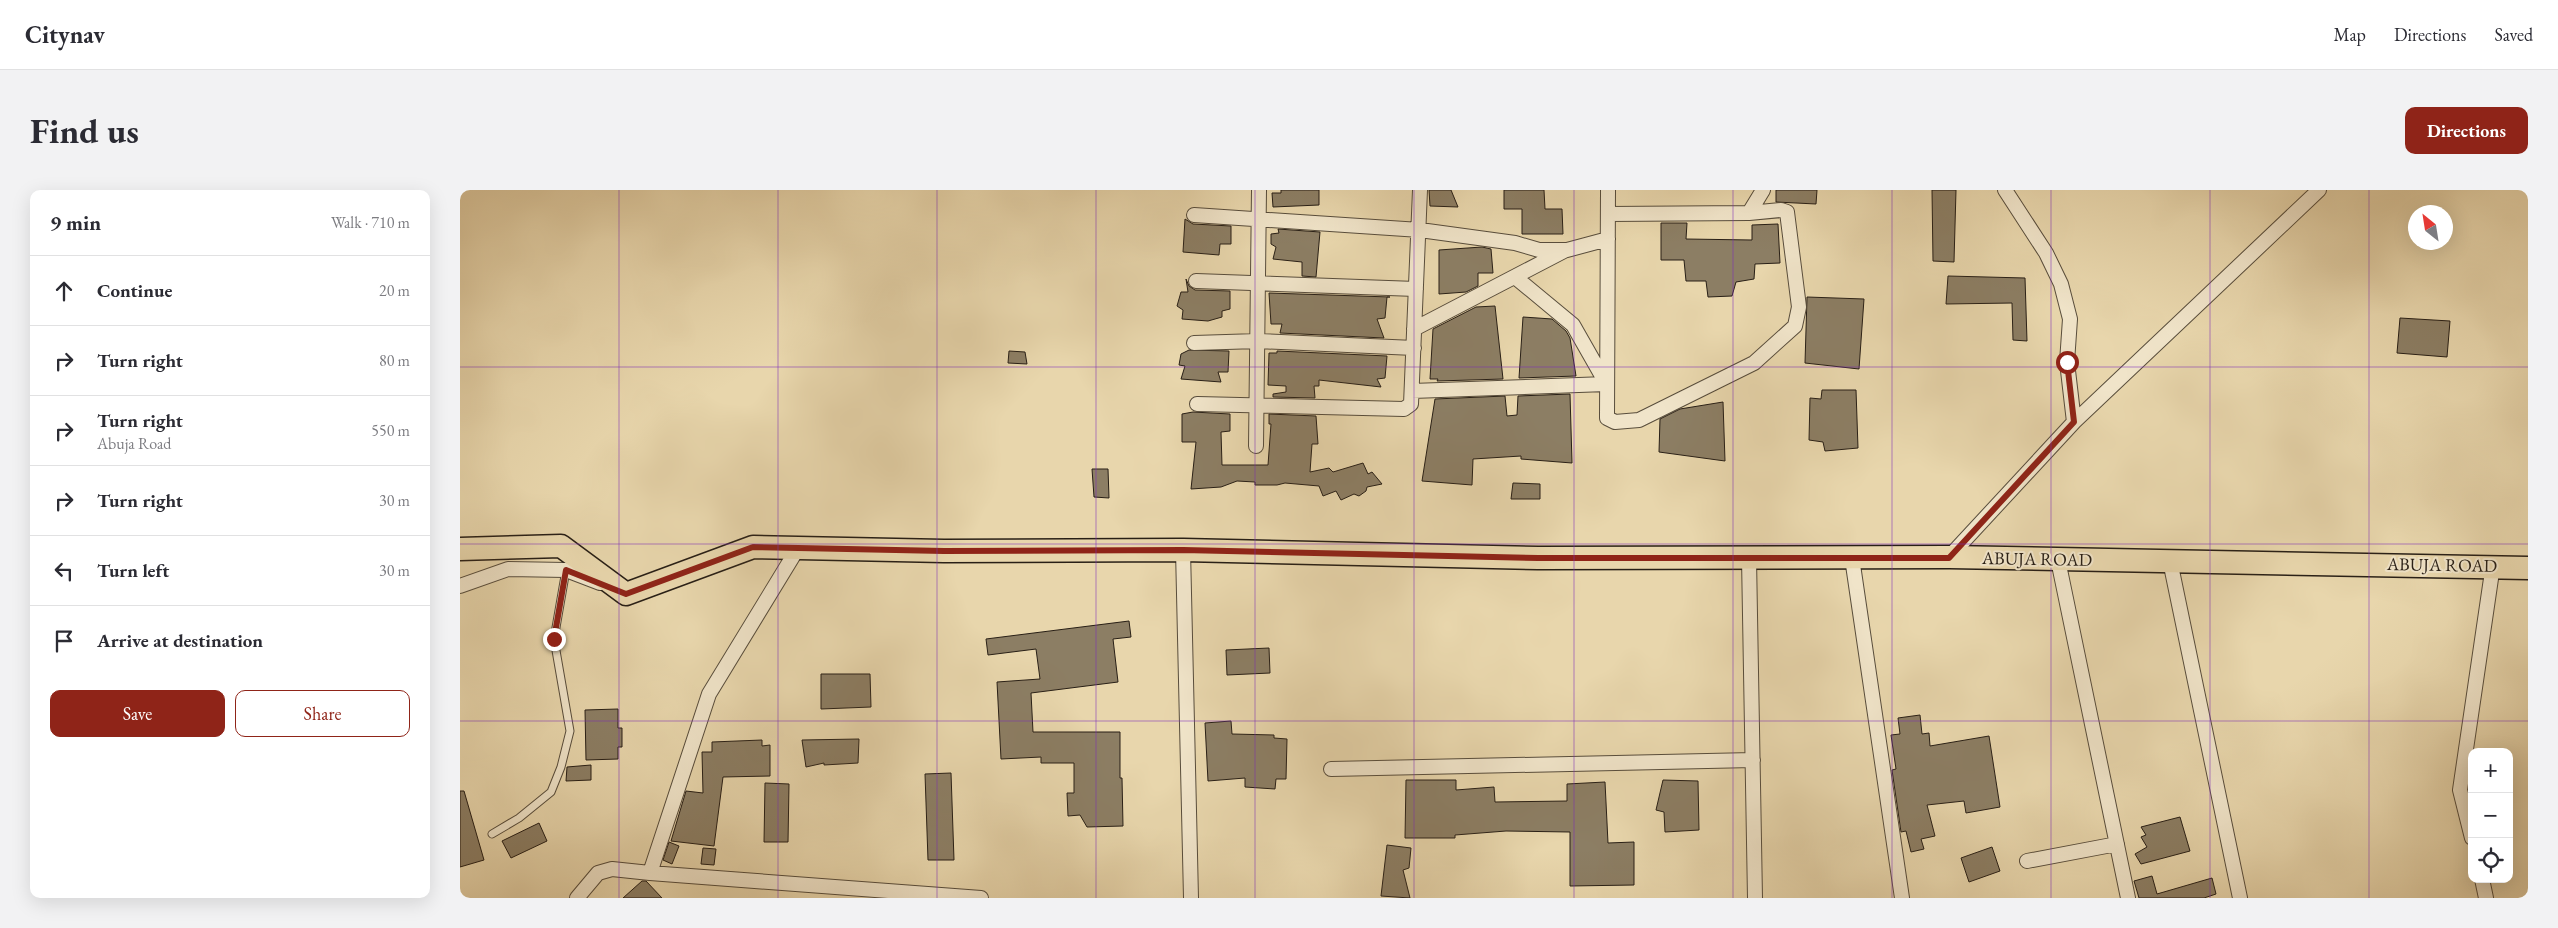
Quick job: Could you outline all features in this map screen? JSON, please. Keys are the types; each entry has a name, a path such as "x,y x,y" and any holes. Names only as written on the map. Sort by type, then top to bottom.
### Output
{"main road":[{"path":"460,549 561,546 626,594"},
{"name":"ABUJA ROAD","path":"626,594 753,547 944,551 1183,550 1538,558 1949,558 2528,568"}],"street":[{"path":"1256,446 1259,190"},
{"path":"1197,404 1404,409 1411,404 1420,230 1420,190"},
{"path":"1608,190 1607,418 1615,422 1639,420 1754,363 1794,326 1799,307 1787,212 1781,210 1749,214 1608,214"},
{"path":"1749,214 1763,190"},
{"path":"2005,190 2046,253 2060,284 2070,319 2067,362 2074,422"},
{"path":"1949,558 2074,422 2318,190"},
{"path":"1194,215 1420,230 1515,243 1539,250 1567,250"},
{"path":"1414,330 1567,250 1608,239"},
{"path":"1516,277 1574,325 1606,384"},
{"path":"1196,281 1416,289"},
{"path":"1194,343 1258,341 1414,348"},
{"path":"1412,391 1606,384"},
{"path":"650,873 709,694 798,548"},
{"path":"1183,550 1191,898"},
{"path":"1750,558 1755,898"},
{"path":"1852,558 1902,898"},
{"path":"2058,560 2128,898"},
{"path":"2170,561 2240,898"},
{"path":"2468,822 2460,790 2493,566"},
{"path":"460,586 508,569 566,570 626,594"},
{"path":"1330,769 1754,760"},
{"path":"2028,861 2117,844"},
{"path":"577,898 598,873 612,869 981,898"},
{"path":"2483,883 2486,898"}],"lane":[{"path":"492,834 519,818 551,792 560,767 570,731 554,639 566,570"}],"building":[{"path":"1281,190 1319,190 1319,205 1273,207 1272,193 1281,193"},
{"path":"1429,190 1451,190 1458,207 1430,206"},
{"path":"1504,190 1544,190 1545,209 1562,209 1563,234 1522,234 1522,209 1504,209"},
{"path":"1776,190 1817,190 1816,204 1776,202"},
{"path":"1932,190 1956,190 1954,262 1933,261"},
{"path":"1185,219 1193,224 1231,226 1231,244 1220,244 1219,255 1183,252"},
{"path":"1661,223 1687,223 1686,239 1752,240 1752,225 1778,224 1780,263 1755,264 1754,279 1736,282 1732,296 1708,297 1706,281 1686,281 1684,260 1661,260"},
{"path":"1278,229 1320,232 1316,277 1302,276 1302,262 1273,259 1276,247 1271,244 1271,234 1279,233"},
{"path":"1482,247 1491,249 1493,273 1478,273 1478,286 1466,292 1439,294 1439,250"},
{"path":"1948,276 2025,278 2027,341 2013,340 2012,303 1946,304"},
{"path":"1186,279 1189,286 1195,290 1230,291 1230,309 1222,311 1222,317 1208,321 1182,319 1183,310 1177,306 1181,292 1188,292"},
{"path":"1269,293 1390,297 1387,297 1385,318 1377,319 1384,338 1280,333 1282,324 1271,324"},
{"path":"1807,297 1864,299 1859,369 1805,363"},
{"path":"1495,306 1503,379 1437,381 1438,379 1430,379 1433,329 1476,307"},
{"path":"1523,317 1552,319 1566,331 1570,338 1576,376 1519,378"},
{"path":"2400,318 2450,321 2447,357 2397,353"},
{"path":"1189,350 1229,351 1228,372 1218,372 1221,382 1181,379 1185,366 1179,365 1181,354"},
{"path":"1009,351 1025,352 1027,364 1008,363"},
{"path":"1277,351 1387,356 1385,378 1377,379 1381,387 1319,380 1319,386 1314,386 1315,398 1273,397 1273,394 1286,392 1286,386 1268,385 1269,353 1277,353"},
{"path":"1822,390 1856,390 1858,448 1825,451 1823,442 1809,440 1810,398 1821,399"},
{"path":"1570,394 1572,463 1521,459 1521,456 1473,459 1472,485 1422,481 1435,399 1505,396 1507,416 1517,415 1518,396"},
{"path":"1723,402 1725,461 1659,452 1660,419 1680,409"},
{"path":"1193,412 1230,414 1230,431 1221,432 1222,465 1268,465 1271,424 1269,424 1269,414 1316,416 1318,444 1312,444 1310,472 1329,468 1333,472 1363,463 1368,474 1372,472 1382,484 1367,487 1366,491 1359,496 1354,494 1341,500 1336,491 1323,496 1319,486 1285,483 1255,485 1255,482 1237,481 1221,487 1191,489 1196,442 1182,442 1182,414"},
{"path":"1092,469 1108,469 1109,498 1094,497"},
{"path":"1513,483 1540,484 1540,499 1511,499"},
{"path":"1129,621 1131,637 1113,639 1118,682 1031,693 1033,732 1120,732 1123,826 1087,827 1080,815 1068,816 1067,793 1074,793 1074,763 1041,763 1041,757 1001,759 997,682 1040,679 1036,649 988,655 986,639"},
{"path":"1269,648 1270,673 1227,675 1226,650"},
{"path":"821,674 870,674 871,707 821,709"},
{"path":"618,709 618,728 622,728 622,747 618,747 618,759 586,760 585,710"},
{"path":"1920,715 1922,734 1929,733 1930,746 1989,736 2000,807 1966,813 1964,801 1927,805 1935,836 1921,839 1924,849 1911,852 1906,831 1901,832 1892,770 1896,769 1891,735 1900,734 1898,718"},
{"path":"1231,721 1232,734 1274,735 1274,738 1287,739 1286,779 1276,779 1275,789 1245,787 1245,778 1208,781 1205,723"},
{"path":"859,739 858,763 824,765 824,763 806,767 802,740"},
{"path":"762,740 762,746 770,745 770,776 723,777 714,846 671,841 686,791 703,793 702,752 712,752 712,742"},
{"path":"591,765 591,780 566,781 567,767"},
{"path":"951,773 954,860 928,860 925,774"},
{"path":"1406,780 1456,780 1456,790 1494,787 1495,802 1567,801 1567,784 1605,782 1608,843 1634,842 1634,885 1570,886 1570,832 1506,831 1455,835 1455,838 1405,838"},
{"path":"1663,780 1698,781 1699,830 1665,832 1664,812 1656,810"},
{"path":"765,783 789,784 788,842 764,842"},
{"path":"460,791 464,791 484,860 460,867"},
{"path":"2180,817 2190,851 2141,864 2135,854 2147,847 2141,837 2146,835 2141,827"},
{"path":"539,823 547,841 511,858 502,841"},
{"path":"669,842 679,846 672,864 663,860"},
{"path":"1387,845 1411,848 1409,868 1403,870 1410,898 1381,896"},
{"path":"1992,847 2000,871 1969,882 1961,858"},
{"path":"703,848 716,849 714,865 701,864"},
{"path":"2152,876 2157,894 2212,878 2216,894 2204,898 2139,898 2134,881"},
{"path":"642,881 646,881 662,898 623,898"}],"route":[{"path":"554,639 566,570 626,594 753,547 944,551 1183,550 1538,558 1949,558 2074,422 2067,362"}]}
